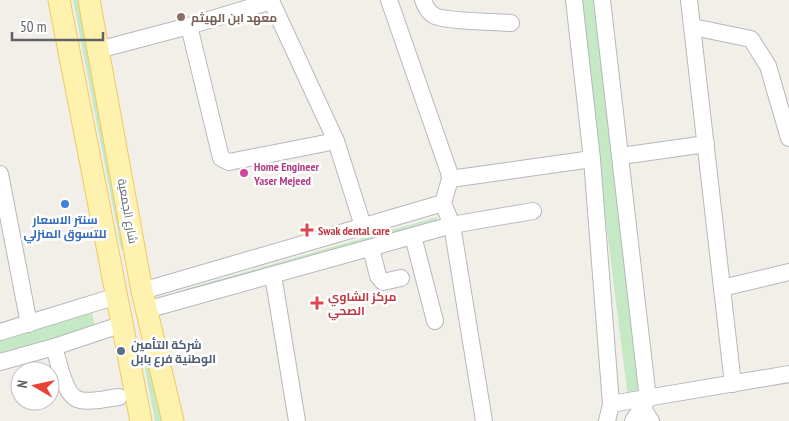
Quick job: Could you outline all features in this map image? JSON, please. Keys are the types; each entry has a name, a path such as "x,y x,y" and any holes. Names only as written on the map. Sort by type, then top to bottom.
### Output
{"main road":[{"path":"59,0 141,421"},
{"name":"شارع الجمعية","path":"89,0 144,301 173,421"},
{"path":"127,346 142,352 147,349 153,338"},
{"path":"131,368 135,363 142,360 158,360"}],"street":[{"path":"389,0 450,179 443,203 452,225 484,421"},
{"path":"423,0 425,6 435,16 448,19 511,23"},
{"path":"574,0 592,159 611,404 607,421"},
{"path":"602,0 621,156 645,403 651,421"},
{"path":"688,0 693,27 733,384"},
{"path":"98,50 189,26 268,2 272,3 336,141 363,226"},
{"path":"189,26 221,158 229,162 336,141"},
{"path":"693,27 750,40 768,66 789,138"},
{"path":"621,156 706,144"},
{"path":"450,179 592,159"},
{"path":"0,174 5,233 29,324"},
{"path":"144,301 363,226 443,203"},
{"path":"144,301 273,275 452,225 533,211"},
{"path":"413,236 435,321"},
{"path":"371,248 378,276 383,282 401,278"},
{"path":"722,288 789,272"},
{"path":"273,275 297,421"},
{"path":"0,332 117,296"},
{"path":"0,362 54,347 123,324"},
{"path":"54,347 72,398 82,401 119,397"},
{"path":"611,404 645,403 789,374"},
{"path":"633,421 645,403"}],"green space":[{"path":"73,0 86,0 125,251 121,248"},
{"path":"578,0 593,0 643,395 628,398"},
{"path":"437,217 439,228 188,300 186,289"},
{"path":"92,313 95,327 0,353 0,339"},
{"path":"149,363 168,421 155,421 145,370"}],"place":[{"name":"معهد ابن الهيثم","path":"181,17"},
{"name":"Home Engineer Yaser Mejeed","path":"244,173"},
{"name":"سنتر الاسعار للتسوق المنزلي","path":"65,204"},
{"name":"Swak dental care","path":"307,230"},
{"name":"مركز الشاوي الصحي","path":"317,303"},
{"name":"شركة التأمين الوطنية فرع بابل","path":"121,351"}]}
